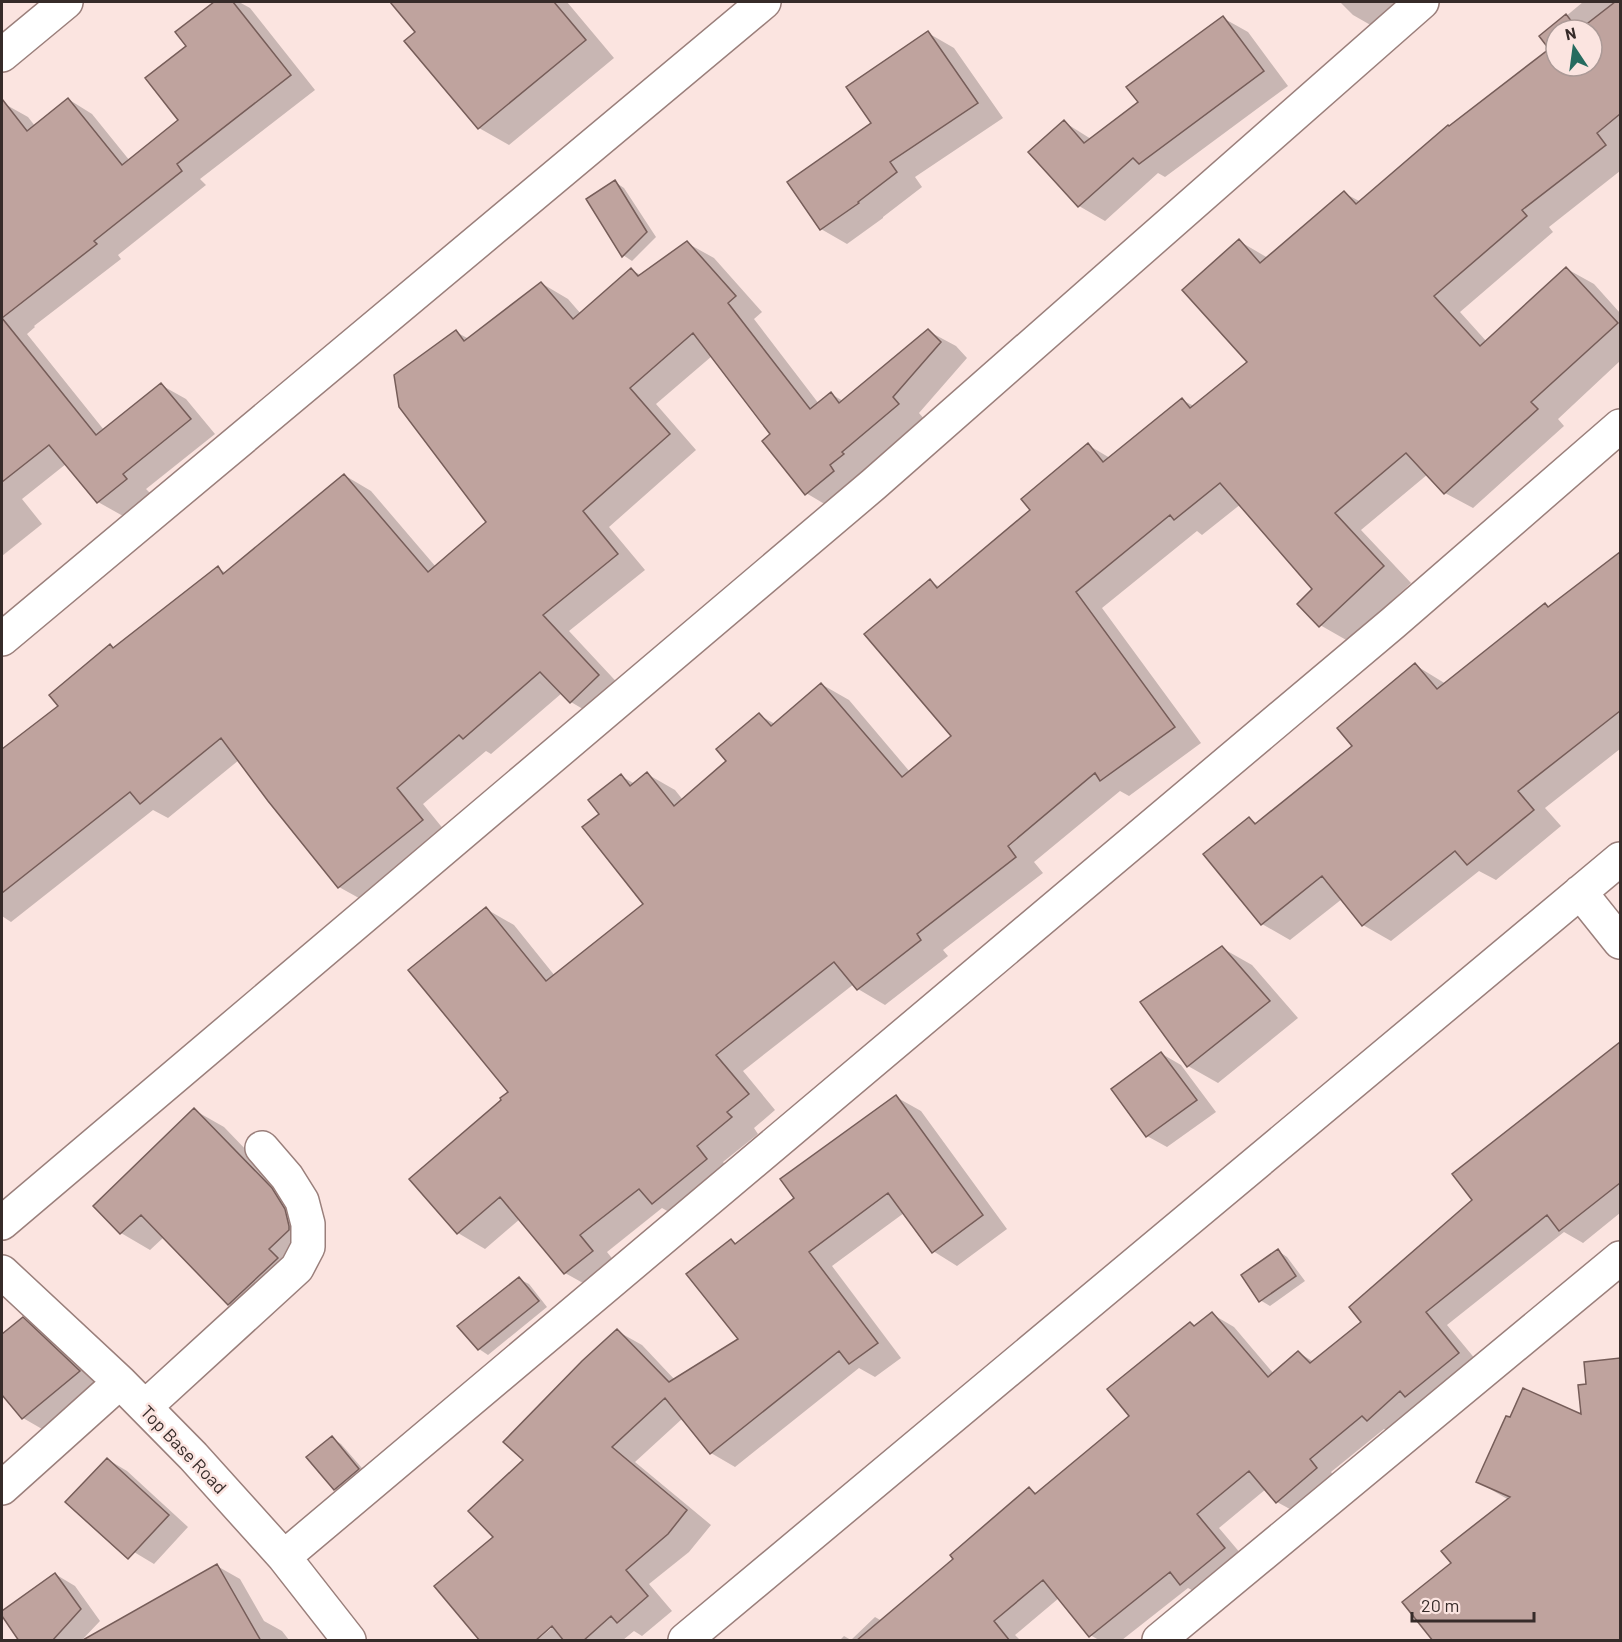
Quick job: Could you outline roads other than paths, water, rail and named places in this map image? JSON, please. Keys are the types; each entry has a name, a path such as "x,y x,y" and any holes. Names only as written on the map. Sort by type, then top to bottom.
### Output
{"street":[{"path":"2,55 66,2"},
{"path":"2,639 764,2"},
{"path":"2,1223 874,484 1422,2"},
{"path":"284,1557 1384,631 1620,426"},
{"path":"685,1641 1620,859"},
{"path":"1580,892 1620,942"},
{"path":"145,1407 297,1268 308,1247 308,1224 302,1201 287,1177 262,1148"},
{"path":"1159,1641 1620,1258"},
{"name":"Top Base Road","path":"2,1272 120,1382 193,1456 284,1557 349,1641"},
{"path":"2,1488 120,1382"}]}
